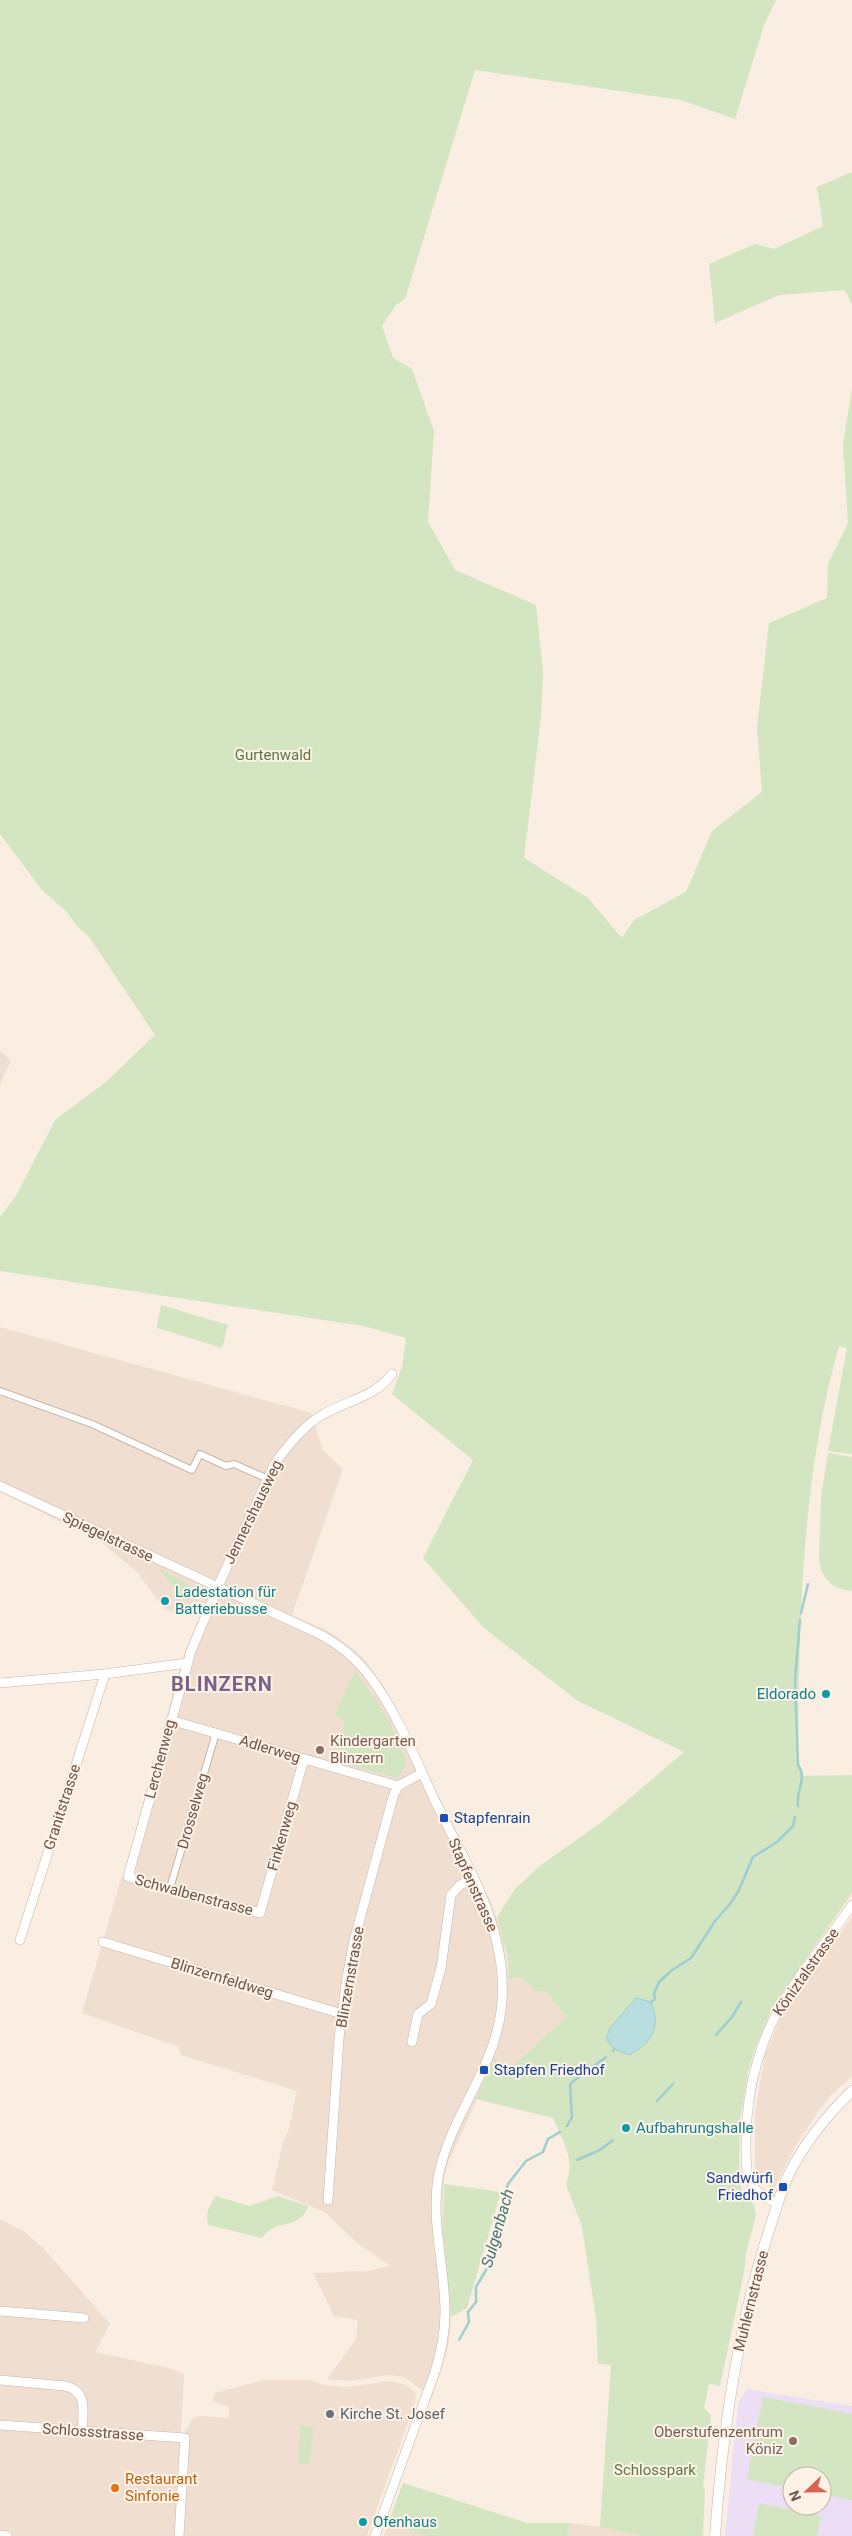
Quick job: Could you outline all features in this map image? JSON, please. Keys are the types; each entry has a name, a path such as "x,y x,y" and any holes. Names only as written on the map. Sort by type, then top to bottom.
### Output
{"street":[{"name":"Jennershausweg","path":"217,1588 268,1479 284,1450 305,1427 322,1415 372,1393 392,1374"},
{"path":"0,1391 92,1424 192,1470 200,1454 226,1466 234,1464 268,1479"},
{"name":"Spiegelstrasse","path":"0,1486 217,1588"},
{"name":"Lerchenweg","path":"128,1877 187,1663 217,1588"},
{"name":"Stapfenstrasse","path":"217,1588 327,1638 349,1654 380,1691 473,1879 490,1919 498,1947 503,1989 501,2013 489,2059 458,2122 442,2161 438,2179 436,2211 445,2313 442,2346 436,2372 375,2536"},
{"path":"0,1683 104,1674 187,1663"},
{"name":"Granitstrasse","path":"20,1940 104,1674"},
{"name":"Adlerweg","path":"170,1720 398,1786"},
{"name":"Drosselweg","path":"170,1888 216,1733"},
{"name":"Finkenweg","path":"260,1913 304,1759"},
{"path":"398,1786 422,1774"},
{"name":"Blinzernstrasse","path":"328,2200 342,2014 354,1940 398,1786"},
{"name":"Schwalbenstrasse","path":"128,1877 260,1913"},
{"path":"412,2042 418,2014 431,2004 441,1968 451,1895 460,1884 473,1879"},
{"name":"Köniztalstrasse","path":"777,2203 755,2190 747,2171 747,2113 756,2066 770,2027 779,2009 852,1905"},
{"name":"Blinzernfeldweg","path":"103,1942 342,2014"},
{"name":"Muhlernstrasse","path":"715,2536 722,2453 737,2355 758,2268 777,2203 790,2173 808,2142 827,2116 852,2091"},
{"path":"0,2311 84,2318"},
{"path":"0,2380 65,2386 75,2389 81,2396 83,2404 82,2430"},
{"name":"Schlossstrasse","path":"0,2425 185,2438 179,2536"},
{"path":"0,2536 7,2536"}],"shaded area":[{"path":"0,1050 11,1061 0,1084"},
{"path":"0,1327 311,1413 323,1450 343,1469 292,1615 330,1632 352,1648 364,1659 385,1688 490,1900 503,1936 509,1979 523,1977 534,1991 547,1992 566,2017 508,2070 495,2060 448,2163 444,2179 442,2210 451,2321 448,2348 432,2398 404,2377 388,2375 350,2381 327,2379 356,2339 358,2320 334,2316 313,2273 368,2271 391,2266 358,2244 326,2213 272,2190 283,2142 289,2129 297,2091 181,2055 179,2047 82,2013 124,1873 184,1653 206,1603 202,1603 183,1614 169,1611 162,1606 137,1572 100,1541 0,1492","holes":["355,1671 373,1695 336,1761 346,1721 334,1715","382,1710 406,1761 405,1767 398,1778"]},
{"path":"852,1917 852,2076 830,2096 818,2112 795,2147 774,2189 761,2181 755,2165 755,2112 765,2054 784,2010"},
{"path":"0,2219 25,2232 45,2250 110,2324 95,2352 173,2369 184,2375 181,2434 186,2430 193,2418 199,2416 229,2418 229,2407 213,2401 215,2393 264,2380 310,2380 325,2385 347,2387 390,2381 407,2385 416,2394 415,2403 367,2536 0,2536"},
{"name":"Oberstufenzentrum Köniz","path":"747,2389 852,2406 852,2536 725,2536 738,2403"},
{"path":"389,2521 424,2536 384,2536"},
{"path":"571,2523 600,2527 644,2536 567,2536"}],"green space":[{"name":"Gurtenwald","path":"0,0 776,0 764,25 735,119 681,100 475,70 405,299 396,305 382,326 393,358 412,369 434,431 428,522 455,570 536,605 543,672 541,717 524,858 588,898 622,938 634,920 686,892 712,831 762,792 757,728 769,623 827,598 828,564 848,523 843,445 852,388 852,1454 828,1451 847,1348 839,1346 826,1396 810,1499 801,1604 798,1760 804,1776 852,1775 852,1893 773,2006 754,2051 748,2072 740,2119 739,2173 742,2191 754,2205 756,2215 746,2253 744,2272 720,2386 709,2384 704,2408 711,2415 703,2487 705,2489 703,2536 643,2536 600,2527 611,2365 598,2364 596,2318 582,2227 566,2184 570,2167 567,2151 553,2118 476,2099 495,2059 508,2070 566,2017 547,1992 534,1991 523,1977 509,1979 507,1954 497,1917 515,1889 541,1865 602,1822 684,1752 578,1701 484,1628 423,1558 473,1460 392,1394 402,1367 406,1338 364,1326 0,1271 0,1217 16,1196 55,1120 106,1082 155,1035 89,937 76,925 67,912 42,890 0,834"},
{"path":"852,172 852,305 845,290 779,295 715,323 709,264 755,244 774,249 823,226 817,187"},
{"path":"161,1305 228,1325 222,1348 157,1328"},
{"path":"828,1453 852,1457 852,1590 850,1591 838,1588 828,1582 820,1567 821,1497"},
{"path":"158,1568 189,1584 190,1593 185,1596 179,1594"},
{"path":"355,1671 377,1702 400,1743 406,1765 398,1778 336,1761 345,1721 334,1715"},
{"path":"444,2184 501,2192 467,2308 451,2317 443,2229"},
{"path":"216,2196 249,2206 278,2196 308,2206 299,2219 274,2228 262,2238 209,2225 207,2213"},
{"path":"763,2397 852,2414 852,2500 832,2496 832,2466 782,2466 782,2486 747,2479"},
{"path":"301,2426 313,2427 310,2464 298,2463"},
{"path":"403,2483 527,2523 571,2523 567,2536 424,2536 389,2521"},
{"path":"759,2503 782,2508 782,2516 821,2516 817,2536 753,2536"}],"water":[{"path":"636,1998 651,2002 655,2026 653,2033 644,2045 629,2055 614,2049 606,2039 610,2028"}],"waterway":[{"path":"801,1613 808,1584"},
{"path":"798,1806 802,1775 798,1765 795,1680 800,1620"},
{"path":"793,1826 795,1817"},
{"name":"Sulgenbach","path":"651,2002 655,1999 654,1993 659,1982 672,1970 691,1958 715,1921 730,1904 738,1892 753,1857 777,1842 793,1826"},
{"path":"716,2035 732,2017 741,2002"},
{"name":"Sulgenbach","path":"567,2126 572,2117 570,2086 572,2082 606,2057"},
{"path":"657,2101 673,2084"},
{"name":"Sulgenbach","path":"459,2340 469,2322 468,2312 476,2302 476,2287 489,2265 490,2247 497,2235 496,2225 508,2184 526,2161 543,2152 548,2139 560,2132"},
{"path":"577,2160 600,2150 613,2140"}],"place":[{"name":"Ladestation für Batteriebusse","path":"165,1601"},
{"name":"Eldorado","path":"826,1694"},
{"name":"Kindergarten Blinzern","path":"320,1750"},
{"name":"Stapfenrain","path":"444,1818"},
{"name":"Stapfen Friedhof","path":"484,2070"},
{"name":"Aufbahrungshalle","path":"626,2128"},
{"name":"Sandwürfi Friedhof","path":"783,2187"},
{"name":"Kirche St. Josef","path":"330,2414"},
{"name":"Oberstufenzentrum Köniz","path":"793,2441"},
{"name":"Restaurant Sinfonie","path":"115,2488"},
{"name":"Ofenhaus","path":"363,2522"}],"district":[{"name":"BLINZERN","path":"222,1684"}],"park label":[{"name":"Schlosspark","path":"655,2470"}]}
